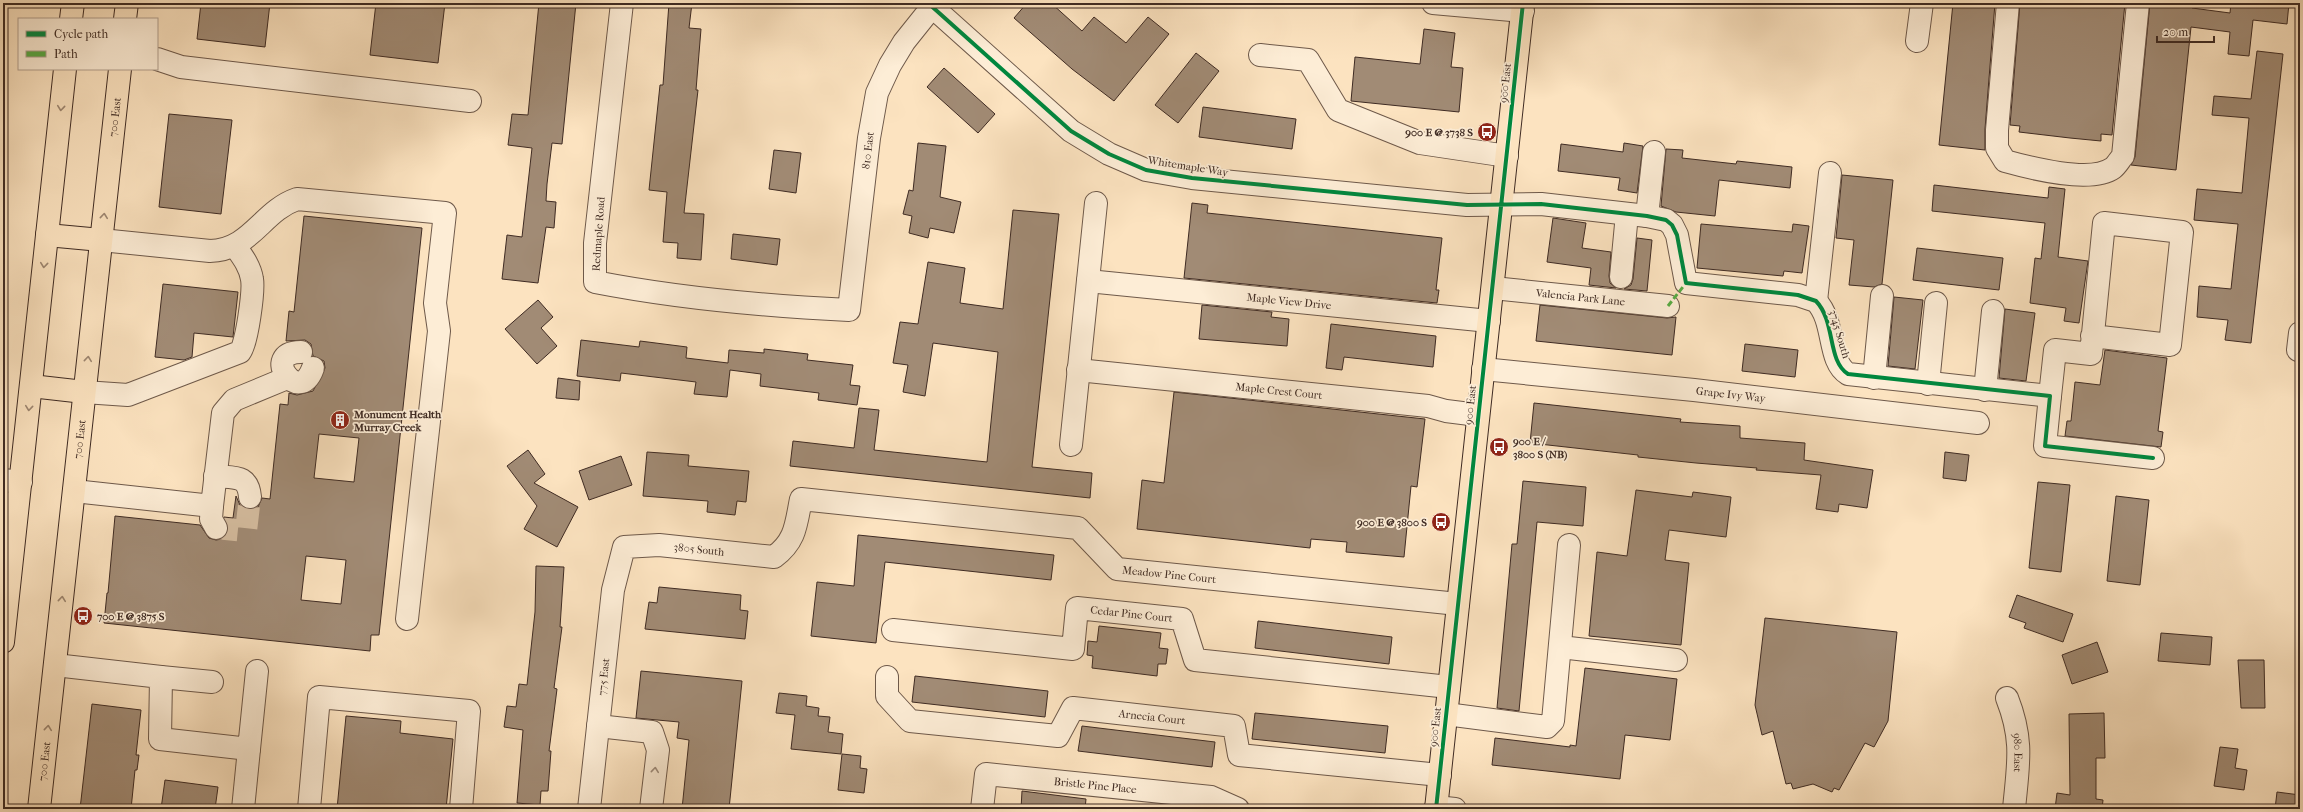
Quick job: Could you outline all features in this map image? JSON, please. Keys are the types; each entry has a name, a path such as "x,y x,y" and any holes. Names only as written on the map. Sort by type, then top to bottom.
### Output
{"main road":[{"path":"71,18 72,3"},
{"path":"125,18 127,3"},
{"name":"900 East","path":"1442,808 1440,775 1448,688 1523,7"},
{"path":"3,638 12,481 31,386 65,70"},
{"name":"700 East","path":"39,809 120,70"},
{"path":"47,235 101,240"},
{"path":"31,386 84,392"}],"street":[{"name":"Redmaple Road","path":"622,3 595,243 595,282 641,290 804,308 849,310"},
{"path":"1433,3 1523,7"},
{"path":"1917,41 1922,3"},
{"path":"2008,3 1997,130 1997,148 2005,161 2024,166 2093,176 2113,168 2123,156 2138,3"},
{"name":"810 East","path":"849,310 869,138 877,93 890,65 930,5"},
{"name":"Whitemaple Way","path":"930,5 1072,130 1109,154 1146,170 1215,180 1467,205 1502,205"},
{"path":"1260,55 1308,60 1338,110 1420,143 1507,156"},
{"path":"158,58 181,67 470,101"},
{"path":"1621,277 1654,152"},
{"path":"1816,301 1830,173"},
{"path":"101,240 210,251 227,249 246,239 283,206 297,199 445,213 435,303 439,331 408,619"},
{"path":"1071,446 1096,203"},
{"name":"3745 South","path":"1502,205 1541,204 1637,215 1666,220 1672,225 1677,235 1686,283 1798,295 1816,301 1827,316 1835,354 1843,370 1848,374 1928,384 2050,396"},
{"path":"2092,336 2170,345 2182,232 2104,224 2092,336 2091,354 2055,350 2045,446 2153,458"},
{"path":"84,392 128,395 240,352 246,340 252,280 247,265 235,246"},
{"name":"Maple View Drive","path":"1088,281 1489,321"},
{"name":"Valencia Park Lane","path":"1493,288 1668,306"},
{"path":"1874,378 1882,296"},
{"path":"1928,384 1936,303"},
{"path":"1985,390 1993,311"},
{"path":"216,528 211,519 223,413 234,400 287,378 283,370 284,361 290,354 307,360"},
{"name":"Grape Ivy Way","path":"1484,368 1694,390 1978,423"},
{"name":"Maple Crest Court","path":"1078,370 1428,406 1446,411 1478,415"},
{"path":"215,476 242,479 249,485 250,497"},
{"path":"74,491 212,506"},
{"name":"Meadow Pine Court","path":"774,556 786,548 792,537 801,499 1078,528 1116,569 1458,604"},
{"name":"3805 South","path":"624,546 659,545 774,556"},
{"path":"1446,714 1547,727 1553,721 1569,545"},
{"name":"775 East","path":"590,809 613,590 624,546"},
{"name":"Cedar Pine Court","path":"893,630 1073,649 1077,608 1175,618 1182,619 1195,660 1448,688"},
{"path":"1560,647 1676,660"},
{"path":"54,665 212,682"},
{"path":"243,809 257,671"},
{"path":"161,677 160,739 249,749"},
{"name":"Arnecia Court","path":"887,677 888,696 910,721 1058,736 1073,708 1234,726 1239,754 1440,775"},
{"path":"309,809 319,697 469,711 461,809"},
{"name":"980 East","path":"2007,698 2016,719 2020,746 2014,809"},
{"path":"598,726 652,732 658,750 651,809"},
{"name":"Bristle Pine Place","path":"982,809 986,774 1211,797 1238,809"}],"building":[{"path":"201,3 270,3 265,47 197,39"},
{"path":"376,3 445,3 438,63 370,55"},
{"path":"539,3 576,3 562,144 552,143 547,184 546,201 556,202 554,228 546,227 538,283 502,279 507,235 522,237 532,148 508,145 512,114 528,115"},
{"path":"669,3 692,3 689,28 701,29 696,90 698,90 684,213 704,214 701,260 677,258 678,243 663,242 667,192 649,190 660,85 663,85"},
{"path":"1027,3 1051,3 1082,31 1094,17 1126,43 1148,17 1169,34 1114,101 1072,69 1014,18"},
{"path":"1953,3 1995,3 1985,129 1985,150 1939,145"},
{"path":"2020,3 2125,3 2112,135 2101,134 2101,141 2070,138 2019,132 2020,126 2010,125"},
{"path":"2150,3 2193,3 2192,8 2230,13 2231,3 2289,3 2287,24 2253,20 2249,56 2228,54 2230,32 2191,27 2176,170 2131,165 2135,157"},
{"path":"1424,29 1455,33 1451,67 1463,68 1459,112 1351,101 1355,57 1420,64"},
{"path":"2257,51 2283,54 2251,343 2225,340 2228,320 2197,317 2199,286 2231,289 2238,224 2194,220 2197,189 2242,193 2249,118 2212,115 2214,96 2251,99"},
{"path":"1196,53 1219,71 1178,123 1155,105"},
{"path":"944,68 995,114 978,133 927,87"},
{"path":"1203,107 1296,119 1292,149 1199,137"},
{"path":"169,114 232,120 221,214 159,207"},
{"path":"918,143 946,146 940,197 961,202 954,233 930,228 928,238 909,233 912,216 903,214 909,190 913,191"},
{"path":"1624,143 1643,146 1637,193 1618,190 1620,178 1558,171 1561,144 1623,152"},
{"path":"1666,149 1683,150 1682,158 1736,164 1737,161 1792,167 1790,188 1719,180 1715,216 1676,212 1661,206"},
{"path":"774,150 801,153 796,193 769,189"},
{"path":"1842,175 1893,180 1882,284 1874,287 1849,285 1854,240 1836,238"},
{"path":"1934,185 2048,198 2049,187 2065,189 2058,257 2088,261 2079,323 2064,321 2066,308 2030,303 2035,258 2041,259 2045,223 1932,211"},
{"path":"1192,203 1208,205 1207,213 1442,238 1436,290 1439,290 1437,303 1184,278"},
{"path":"1013,210 1059,214 1032,467 1092,473 1090,498 790,466 793,441 854,448 859,408 879,410 874,450 987,462 998,352 933,343 925,396 903,392 908,365 893,363 900,322 918,324 928,262 965,268 960,303 1003,309"},
{"name":"Monument Health Murray Creek","path":"304,216 422,228 379,635 371,635 370,651 104,623 115,516 200,525 209,538 216,540 222,539 227,534 228,528 224,517 233,518 236,496 240,505 246,509 258,507 262,498 270,499 280,404 288,405 289,393 297,395 313,391 325,368 324,361 313,356 311,344 305,340 286,341 289,311 294,312","holes":["319,434 359,438 354,482 314,478","306,556 346,560 341,604 301,600"]},
{"path":"1553,218 1586,223 1582,248 1611,252 1609,276 1610,283 1616,288 1589,285 1591,268 1547,262"},
{"path":"1701,224 1792,232 1793,224 1809,226 1802,273 1784,271 1783,276 1697,268"},
{"path":"733,234 780,239 777,265 731,259"},
{"path":"1637,238 1652,240 1647,291 1624,289 1631,285 1633,279"},
{"path":"1917,248 2003,258 1999,290 1913,280"},
{"path":"163,284 238,292 233,337 194,333 192,357 184,360 155,357"},
{"path":"1894,297 1923,300 1915,369 1888,366"},
{"path":"538,300 553,317 541,328 557,346 537,364 505,329"},
{"path":"1202,305 1272,312 1271,317 1289,319 1287,346 1199,339"},
{"path":"1540,305 1667,318 1676,317 1672,355 1536,341"},
{"path":"2005,309 2035,313 2026,381 1999,378"},
{"path":"1331,324 1436,336 1433,367 1344,357 1342,370 1326,368"},
{"path":"581,340 639,347 640,341 687,347 686,358 728,363 729,350 764,353 764,349 808,354 807,360 853,365 850,385 860,386 857,405 818,400 819,393 760,386 761,374 730,370 727,397 694,394 696,382 621,373 620,381 577,376"},
{"path":"1745,344 1798,350 1795,377 1742,371"},
{"path":"2105,350 2167,358 2158,431 2163,432 2161,447 2065,436 2067,421 2071,421 2075,382 2100,385"},
{"path":"558,378 580,381 579,400 556,398"},
{"path":"1174,392 1425,419 1417,487 1411,486 1404,557 1346,552 1347,542 1311,539 1310,548 1137,529 1142,480 1164,483"},
{"path":"1534,403 1681,419 1680,422 1740,426 1740,438 1805,443 1804,460 1873,470 1867,508 1839,504 1838,512 1816,509 1821,475 1756,470 1757,468 1638,457 1638,455 1530,443"},
{"path":"528,450 545,474 534,483 578,507 557,547 524,529 537,506 507,466"},
{"path":"647,452 689,455 688,466 749,471 746,502 737,501 735,515 707,512 708,501 643,496"},
{"path":"1945,452 1969,455 1966,481 1943,478"},
{"path":"621,456 632,485 589,500 579,471"},
{"path":"1523,481 1586,487 1583,526 1537,522 1519,711 1497,708 1512,544 1517,544"},
{"path":"2038,482 2070,485 2061,572 2029,568"},
{"path":"1636,490 1692,497 1693,492 1731,497 1726,537 1669,530 1665,560 1689,563 1681,645 1589,636 1597,552 1627,556"},
{"path":"2116,496 2149,500 2140,585 2107,581"},
{"path":"858,535 1054,555 1051,580 885,562 876,643 811,636 817,582 854,586"},
{"path":"536,566 564,567 560,627 562,627 554,688 557,689 549,751 551,751 548,791 541,791 540,805 517,803 523,730 504,727 507,706 516,707 519,684 527,685 535,612"},
{"path":"659,587 741,595 740,610 748,611 745,639 645,629 649,602 657,603"},
{"path":"2017,595 2073,614 2063,642 2024,628 2026,623 2009,617"},
{"path":"1765,618 1897,632 1888,721 1874,747 1865,743 1839,790 1834,788 1832,792 1813,784 1793,789 1791,783 1786,784 1773,731 1762,735 1755,705"},
{"path":"1258,621 1392,637 1389,664 1255,648"},
{"path":"1099,626 1161,633 1159,648 1168,649 1166,664 1158,664 1157,676 1092,668 1093,656 1087,655 1088,641 1097,642"},
{"path":"2161,633 2212,637 2210,665 2158,661"},
{"path":"2097,642 2108,672 2072,684 2062,655"},
{"path":"2238,660 2264,660 2265,708 2241,708"},
{"path":"1585,668 1677,679 1670,740 1625,735 1620,779 1492,765 1495,738 1570,747 1570,745 1576,746"},
{"path":"641,671 742,681 729,809 682,809 689,740 677,738 679,722 636,718"},
{"path":"915,676 1048,691 1045,717 912,702"},
{"path":"779,693 807,696 806,706 819,708 818,716 830,717 828,732 843,734 841,754 791,749 795,715 776,713"},
{"path":"92,704 141,710 136,755 139,755 137,770 135,770 131,809 80,809"},
{"path":"1255,713 1388,726 1385,753 1252,739"},
{"path":"2104,713 2105,758 2096,758 2096,799 2103,800 2102,809 2055,809 2057,793 2070,795 2069,714"},
{"path":"346,716 401,721 400,733 453,739 446,809 337,809"},
{"path":"1082,726 1215,742 1212,767 1078,751"},
{"path":"2220,747 2238,749 2235,768 2247,770 2244,790 2214,786"},
{"path":"842,754 861,756 860,768 867,769 864,793 838,790"},
{"path":"165,780 218,787 215,809 161,809"},
{"path":"1022,791 1086,799 1085,809 1021,809"},
{"path":"2277,792 2300,795 2300,809 2275,809"}],"tunnel":[{"path":"216,528 246,531 250,497"}],"marked path":[{"path":"1668,306 1686,283"}],"cycle path":[{"path":"928,3 1071,131 1109,154 1146,170 1192,178 1467,205 1541,204 1647,216 1666,220 1672,225 1677,235 1686,283 1798,295 1816,301 1826,319 1837,360 1841,368 1848,374 2050,396 2045,446 2153,458"},
{"path":"1436,809 1523,3"}],"place":[{"name":"900 E @ 3738 S","path":"1487,132"},
{"name":"Monument Health Murray Creek","path":"340,420"},
{"name":"900 E / 3800 S (NB)","path":"1499,447"},
{"name":"900 E @ 3800 S","path":"1441,522"},
{"name":"700 E @ 3875 S","path":"83,616"}]}
